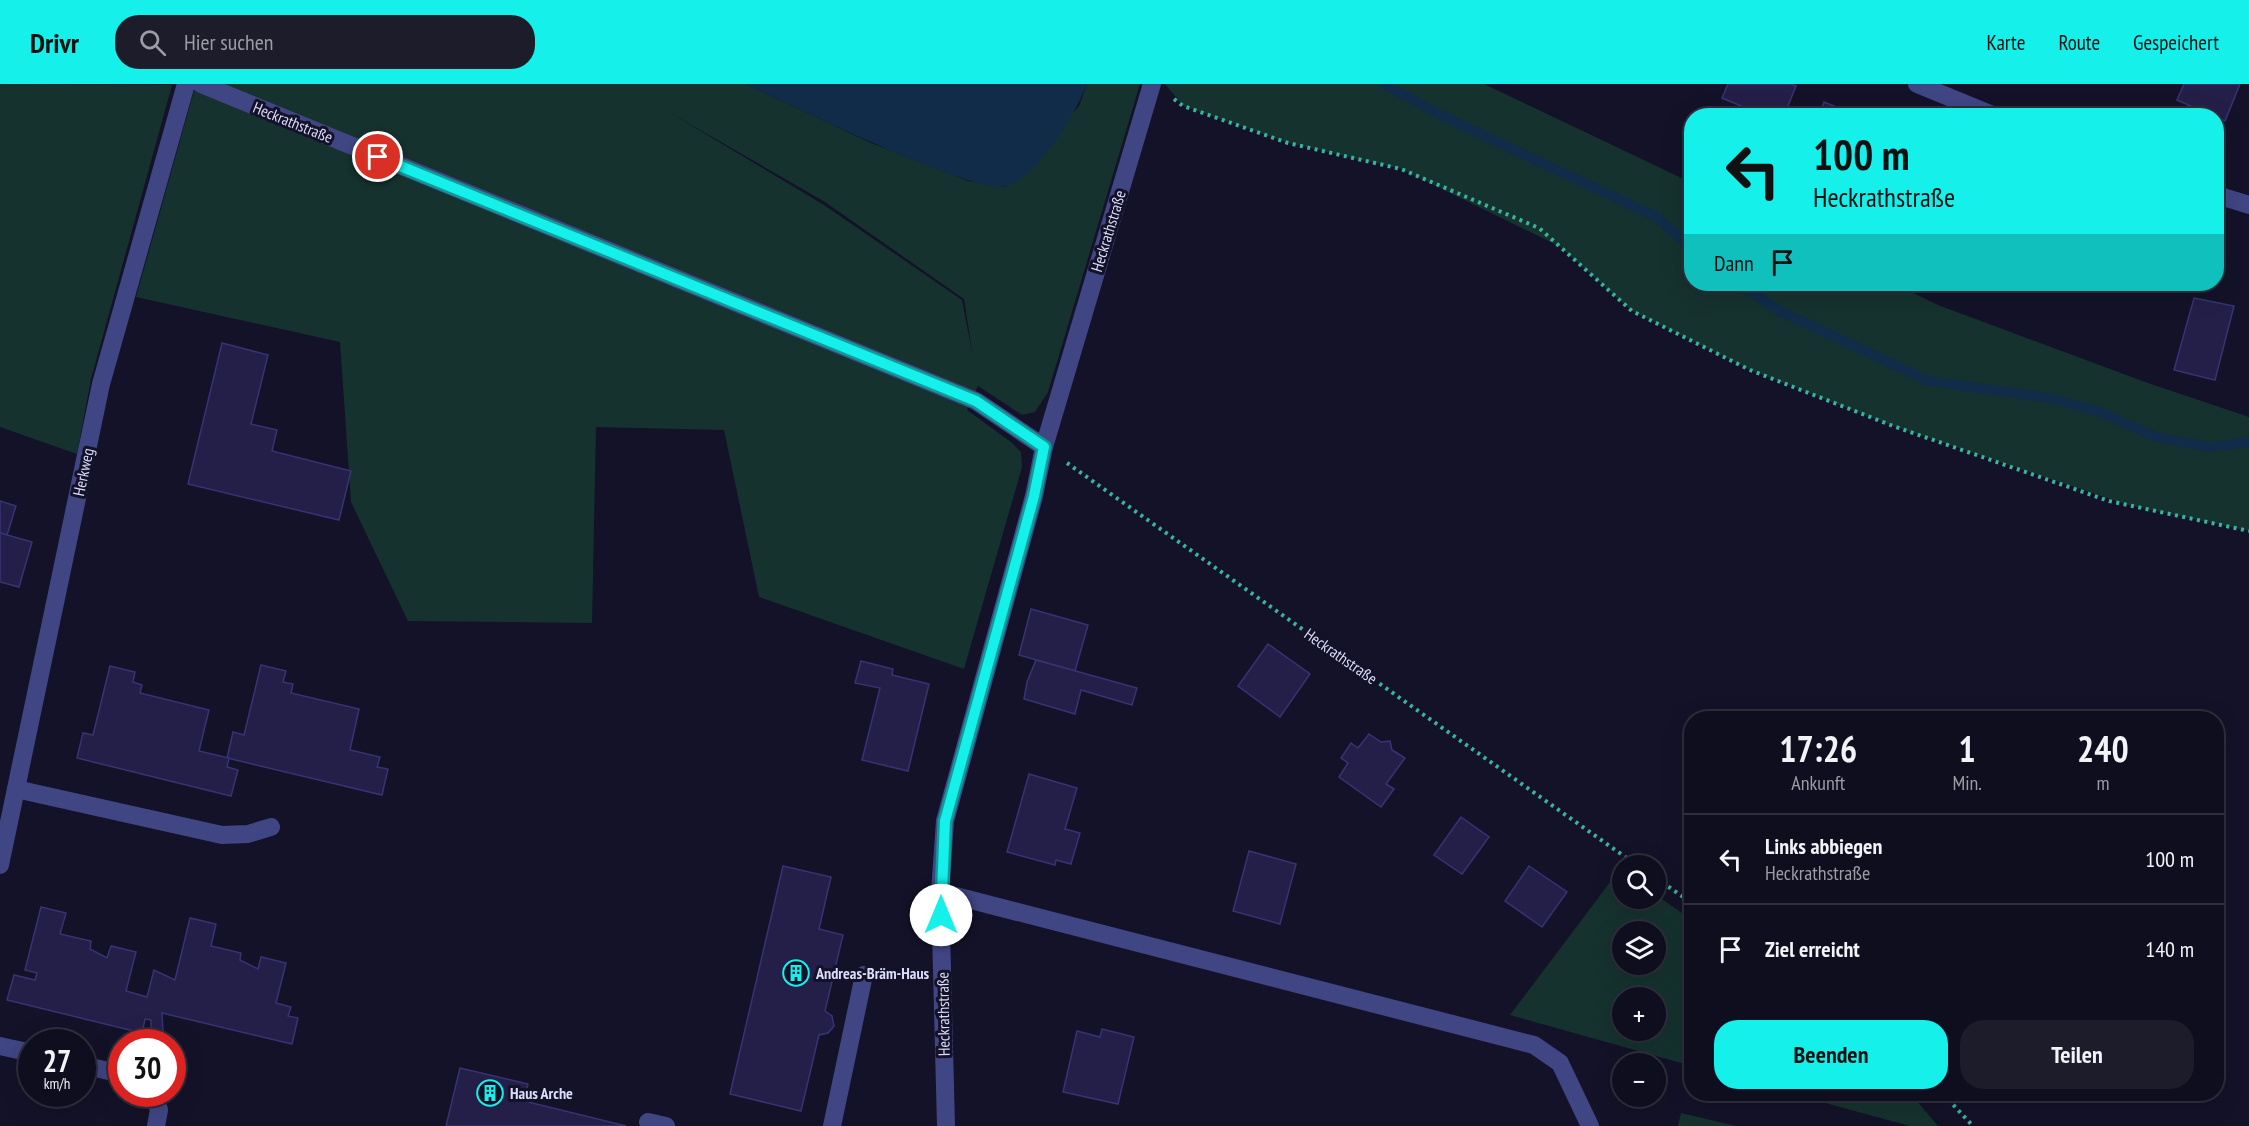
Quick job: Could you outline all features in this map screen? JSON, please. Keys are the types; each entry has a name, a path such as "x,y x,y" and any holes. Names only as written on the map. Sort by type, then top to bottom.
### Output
{"street":[{"name":"Herkweg","path":"0,865 102,384 186,84"},
{"name":"Heckrathstraße","path":"201,84 976,401 1044,447"},
{"name":"Heckrathstraße","path":"946,1126 940,892 945,821 1034,496 1044,447 1152,84"},
{"path":"1917,84 1976,108"},
{"path":"2224,197 2249,205"},
{"path":"16,789 222,835 248,834 271,827"},
{"path":"940,892 1534,1045 1560,1063 1590,1126"},
{"path":"832,1126 864,975"},
{"path":"0,1046 18,1050"},
{"path":"156,1126 158,1107"},
{"path":"648,1122 666,1126"}],"path":[{"path":"1169,95 1183,106 1288,143 1401,169 1539,228 1632,311 1750,370 1893,426 2109,501 2249,531"},
{"name":"Heckrathstraße","path":"1044,447 1622,855"},
{"path":"1666,885 1684,897"},
{"path":"1950,1101 1973,1126"}],"green space":[{"path":"0,84 172,85 91,379 77,454 0,427"},
{"path":"196,84 746,84 869,142 968,181 1005,187 1079,106 1087,84 1140,84 1048,392 1035,412 1022,415 978,386 967,410 1021,452 1022,467 964,669 759,597 724,430 596,427 592,623 408,621 351,502 340,342 136,297","holes":["669,112 825,202 964,299 973,357 962,300 824,205"]},
{"path":"1165,84 1484,84 1684,179 1684,291 1909,291 1938,305 2145,382 2249,417 2249,531 2128,505 1893,426 1750,370 1632,311 1559,246 1401,169 1288,143 1183,106"},
{"path":"1612,880 1612,909 1666,909 1666,902 1684,914 1684,1064 1666,1059 1666,1053 1646,1053 1510,1015"},
{"path":"1818,1101 1917,1101 1938,1126 1910,1126"},
{"path":"1681,1113 1736,1126 1678,1126"}],"water":[{"path":"746,84 1087,84 1065,127 1043,157 1019,179 1007,186 989,186 959,177 880,146"}],"building":[{"path":"1728,84 1791,84 1796,86 1787,108 1746,108 1722,98"},
{"path":"2184,84 2240,84 2225,121 2224,108 2195,108 2177,100"},
{"path":"1824,102 1839,108 1822,108"},
{"path":"2194,298 2234,306 2215,380 2174,370"},
{"path":"222,343 268,355 251,424 277,430 272,451 351,471 339,520 188,484"},
{"path":"0,501 16,506 7,535 0,533"},
{"path":"0,533 32,542 19,587 0,582"},
{"path":"1031,609 1088,625 1075,671 1019,655"},
{"path":"1268,644 1310,674 1280,717 1238,686"},
{"path":"1036,660 1137,688 1132,705 1081,690 1075,714 1024,699 1027,682"},
{"path":"861,661 893,669 892,675 929,684 908,771 862,760 880,688 855,683"},
{"path":"261,665 286,671 283,682 293,684 291,693 359,709 350,750 380,757 377,767 388,769 382,795 227,758 233,732 244,735"},
{"path":"110,666 135,672 133,682 142,685 140,693 209,710 199,751 229,758 227,767 238,770 231,796 77,758 83,733 93,735"},
{"path":"1369,734 1381,742 1390,741 1392,750 1405,758 1386,784 1394,789 1381,807 1339,777 1348,763 1341,758 1351,743 1358,748"},
{"path":"1029,774 1077,788 1065,829 1080,833 1071,864 1056,860 1055,865 1007,852"},
{"path":"1461,817 1489,837 1462,874 1434,855"},
{"path":"1249,851 1296,864 1280,924 1233,911"},
{"name":"Andreas-Bräm-Haus","path":"783,866 831,877 819,929 843,935 825,1011 832,1016 834,1026 828,1033 819,1035 801,1111 730,1094"},
{"path":"1529,866 1567,892 1542,927 1505,901"},
{"path":"41,907 66,913 60,934 91,941 90,949 107,958 111,946 136,952 126,991 147,997 154,970 175,980 190,918 216,924 211,946 241,953 240,960 258,969 261,957 286,963 276,1003 291,1007 288,1016 298,1018 292,1044 162,1013 163,1029 151,1029 151,1020 145,1019 143,1029 126,1029 7,1000 14,975 35,980 37,973 25,970"},
{"path":"1102,1029 1134,1037 1118,1104 1063,1092 1077,1031 1100,1037"},
{"name":"Haus Arche","path":"460,1068 528,1084 524,1101 626,1126 446,1126"}],"waterway":[{"path":"1384,84 1438,114 1657,217 1684,242"},
{"path":"1749,291 1782,312 1928,381 2049,398 2100,412 2156,437 2209,447 2249,442"}],"place":[{"name":"Andreas-Bräm-Haus","path":"796,973"},
{"name":"Haus Arche","path":"490,1093"}],"route":[{"path":"378,157 976,401 1044,447 1034,496 945,821 940,892 941,915"}]}
